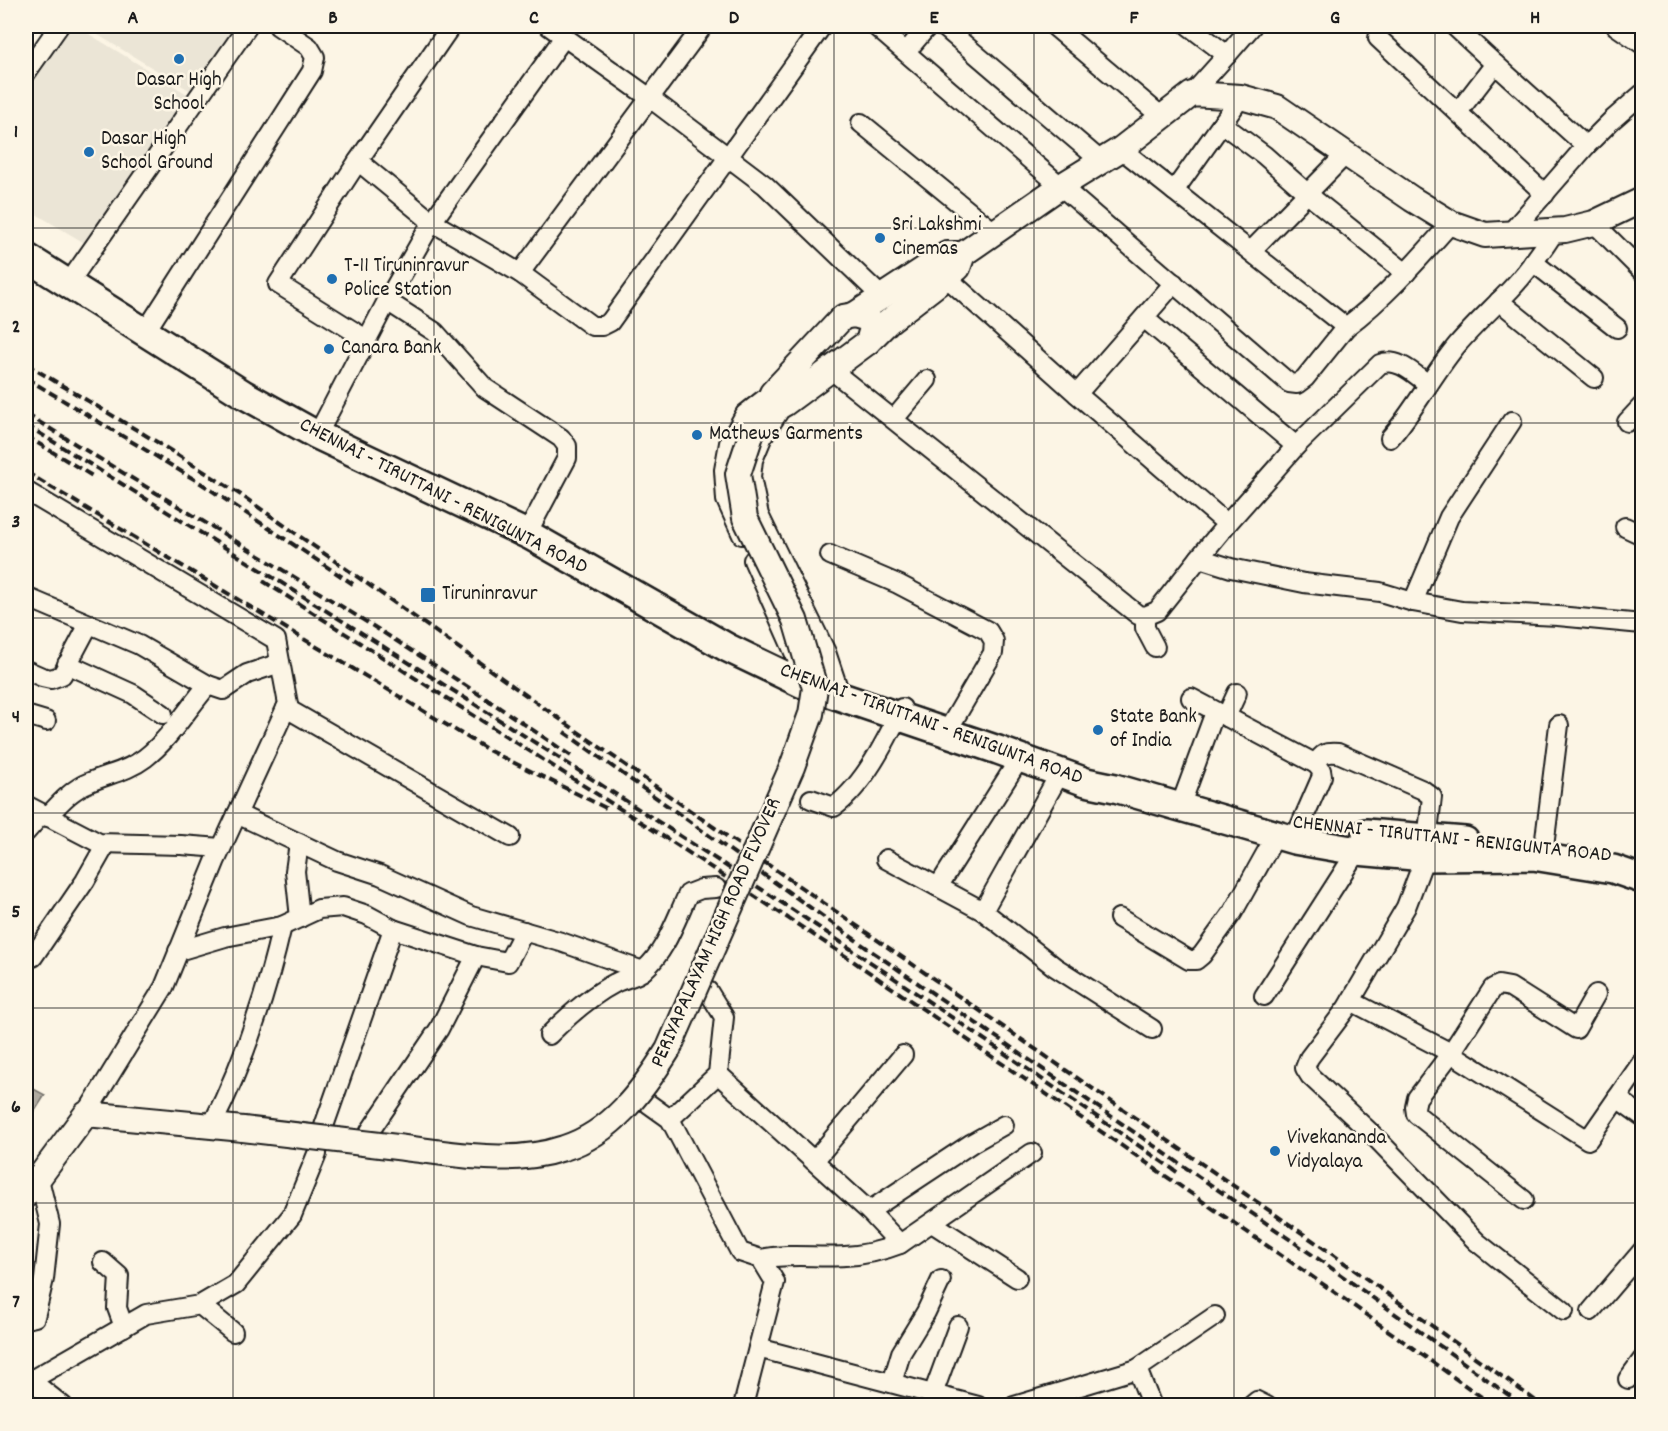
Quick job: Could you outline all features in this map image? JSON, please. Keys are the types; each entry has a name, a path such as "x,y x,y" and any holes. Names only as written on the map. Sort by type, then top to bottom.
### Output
{"highway":[{"name":"CHENNAI - TIRUTTANI - RENIGUNTA ROAD","path":"26,247 70,281 243,394 315,434 531,536 728,648 803,684 952,723 1123,780 1184,796 1290,834 1533,856 1613,868 1642,879"},
{"name":"CHENNAI - TIRUTTANI - RENIGUNTA ROAD","path":"26,257 149,326 225,374 569,544 801,671 1059,773 1357,851 1544,847 1582,849 1620,856 1642,865"}],"main road":[{"path":"778,399 830,369 868,342 888,322 958,268 963,254 1061,186 1111,155 1192,94 1241,97 1276,107 1451,223 1485,235 1555,231 1594,223 1642,200"},
{"path":"778,399 843,317 854,315 947,254 963,254"},
{"path":"854,315 868,319 872,328 868,342"},
{"name":"PERIYAPALAYAM HIGH ROAD FLYOVER","path":"86,1114 243,1129 489,1158 536,1154 565,1148 594,1134 622,1112 648,1082 668,1050 792,767 811,714 815,687 795,620 745,518 738,474 758,423 778,399"},
{"path":"32,1187 86,1114"}],"street":[{"path":"26,73 59,26"},
{"path":"70,281 248,26"},
{"path":"149,326 312,71 315,57 309,47 278,26"},
{"path":"366,339 278,284 358,160 451,26"},
{"path":"549,26 650,98 765,185 798,214 882,297"},
{"path":"358,160 432,222 520,273 592,326 602,326 610,322 822,26"},
{"path":"875,26 1289,383 1297,384 1305,378 1346,327 1406,273 1451,223"},
{"path":"906,52 931,26"},
{"path":"939,26 944,27 1111,155 1174,191 1346,327"},
{"path":"1054,26 1162,117"},
{"path":"1189,26 1227,55"},
{"path":"1192,94 1252,26"},
{"path":"1454,26 1586,146"},
{"path":"1616,26 1642,44"},
{"path":"520,273 650,98 699,27"},
{"path":"323,424 366,339 432,222 564,37"},
{"path":"1378,38 1545,194"},
{"path":"1458,112 1495,64"},
{"path":"1511,232 1586,146 1642,94"},
{"path":"1174,191 1241,97"},
{"path":"861,123 994,231"},
{"path":"1222,124 1264,155 1307,194 1406,273"},
{"path":"1251,251 1346,154"},
{"path":"1594,223 1642,271"},
{"path":"1390,438 1456,346 1533,262 1555,231"},
{"path":"1533,262 1617,328"},
{"path":"946,277 1227,524"},
{"path":"1077,394 1174,283"},
{"path":"387,301 435,332 485,388 561,438 567,446 567,458 531,526"},
{"path":"1499,301 1594,378"},
{"path":"1144,318 1296,446"},
{"path":"830,369 1138,615 1145,616 1157,611 1227,524 1296,446 1380,364 1389,361 1398,364 1428,384"},
{"path":"894,419 927,380"},
{"path":"778,399 745,414 729,443 724,470 726,500 801,671"},
{"path":"778,399 753,460 751,477 759,515 826,652 837,685"},
{"path":"1627,422 1642,406"},
{"path":"1413,602 1449,517 1512,421"},
{"path":"26,491 276,640 288,704 221,848 164,987 86,1114"},
{"path":"1625,527 1642,535"},
{"path":"830,555 898,584 988,631 994,641 993,653 952,723"},
{"path":"1199,558 1231,568 1304,583 1380,592 1413,602 1462,611 1558,616 1642,624"},
{"path":"26,597 139,645 208,685 223,690 247,674 280,663"},
{"path":"1145,616 1145,628 1155,647"},
{"path":"26,670 51,679 62,675 89,624"},
{"path":"67,664 133,694 163,714"},
{"path":"26,832 38,812 88,782 129,768 144,759 156,748 208,685"},
{"path":"1184,796 1221,715 1237,693"},
{"path":"1119,918 1189,960 1196,960 1203,954 1290,834 1322,776 1316,764 1191,698"},
{"path":"286,708 510,837"},
{"path":"811,799 834,807 846,798 858,785 900,711"},
{"path":"26,715 46,721"},
{"path":"1544,847 1559,725"},
{"path":"1316,764 1320,756 1327,752 1338,753 1423,790 1431,797 1427,848 1406,907 1351,1000 1309,1058 1305,1068 1477,1242 1564,1311"},
{"path":"938,887 1020,758"},
{"path":"983,911 1059,773"},
{"path":"38,812 99,843 221,848"},
{"path":"237,814 337,861 380,875 471,916 524,931 643,971"},
{"path":"299,843 295,871 300,918"},
{"path":"33,957 85,881 106,844"},
{"path":"1264,996 1357,851"},
{"path":"886,860 983,911 1055,967 1152,1029"},
{"path":"549,1035 573,1011 614,983 643,971 663,946 688,894 701,889 716,888"},
{"path":"178,951 225,937 282,926 319,909 343,906 367,915 393,929 476,956 508,962 524,931"},
{"path":"211,1127 230,1089 257,1019 282,926"},
{"path":"324,1126 393,929"},
{"path":"370,1131 439,1029 476,956"},
{"path":"1524,1200 1416,1114 1414,1107 1417,1098 1451,1053 1493,988 1499,985 1510,987 1576,1029 1596,994"},
{"path":"670,1119 718,1074 724,1017 708,991"},
{"path":"1351,1000 1451,1053 1588,1140 1642,1062"},
{"path":"814,1161 903,1055"},
{"path":"718,1074 869,1211 900,1244"},
{"path":"1617,1098 1642,1116"},
{"path":"649,1104 670,1119 740,1252 761,1259 779,1255 845,1256 879,1252 900,1244 1032,1153"},
{"path":"869,1211 972,1143 1004,1125"},
{"path":"63,1406 28,1382 146,1314 200,1305 236,1284 292,1215 317,1154"},
{"path":"26,1319 35,1317 44,1279 50,1224 32,1187"},
{"path":"932,1223 1017,1278"},
{"path":"1591,1311 1642,1251"},
{"path":"743,1406 775,1282 761,1259"},
{"path":"102,1262 119,1276 117,1308 124,1327"},
{"path":"892,1383 901,1353 926,1312 941,1280"},
{"path":"200,1305 233,1332"},
{"path":"1014,1406 1137,1369 1215,1316"},
{"path":"936,1398 958,1326"},
{"path":"758,1348 892,1383 936,1398 978,1406"},
{"path":"1628,1379 1642,1360"},
{"path":"1137,1369 1152,1406"},
{"path":"1251,1406 1257,1401 1267,1406"}],"shaded area":[{"name":"Dasar High School Ground","path":"65,26 76,26 192,97 88,245 26,208 26,84"},
{"name":"Dasar High School","path":"83,26 244,26 194,93"}],"water":[{"path":"26,1085 45,1095 26,1125"}],"railway":[{"path":"26,364 241,495 715,828 1328,1251 1543,1406"},
{"path":"26,378 202,484 353,584"},
{"path":"26,414 371,625 574,758"},
{"path":"26,425 358,631 688,841 874,964 1180,1174"},
{"path":"26,436 94,477"},
{"path":"26,472 490,751 606,808"},
{"path":"263,581 683,849 850,959 1330,1289 1494,1406"},
{"path":"564,732 867,948 1327,1265 1524,1406"}],"place":[{"name":"Dasar High School","path":"179,59"},
{"name":"Dasar High School Ground","path":"89,152"},
{"name":"Sri Lakshmi Cinemas","path":"880,238"},
{"name":"T-11 Tiruninravur Police Station","path":"332,279"},
{"name":"Canara Bank","path":"329,349"},
{"name":"Mathews Garments","path":"697,435"},
{"name":"Tiruninravur","path":"428,595"},
{"name":"State Bank of India","path":"1098,730"},
{"name":"Vivekananda Vidyalaya","path":"1275,1151"}]}
